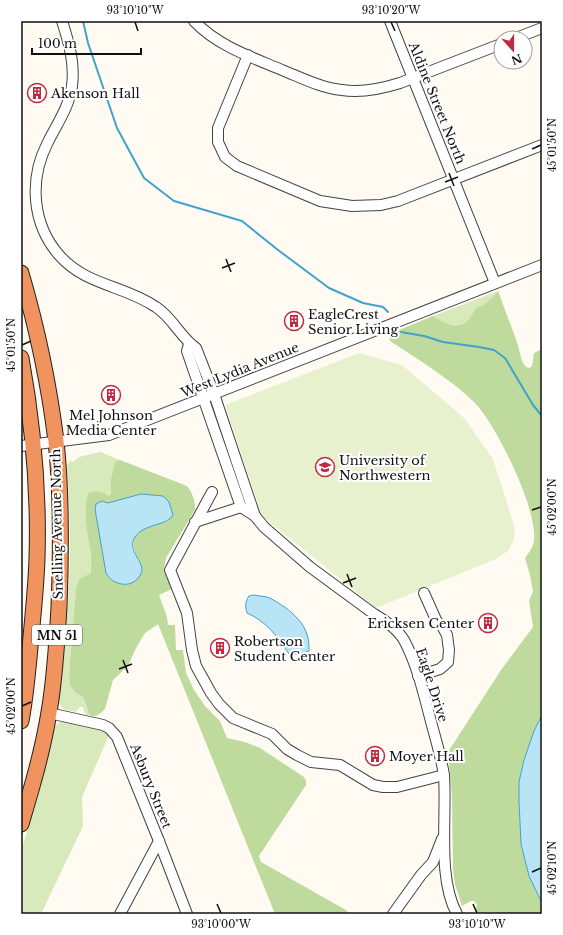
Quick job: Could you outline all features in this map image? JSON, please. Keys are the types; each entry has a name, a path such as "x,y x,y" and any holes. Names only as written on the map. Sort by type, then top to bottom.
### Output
{"highway":[{"name":"Snelling Avenue North","path":"21,273 34,320 43,363 56,442 60,503 60,587 49,713 38,762 21,824"},
{"name":"Snelling Avenue North","path":"21,358 27,445 37,523 36,591 26,691 21,721"}],"street":[{"name":"Eagle Drive","path":"62,21 70,47 73,74 72,87 66,106 42,154 35,180 35,200 39,219 44,232 58,254 76,270 90,278 134,295 158,308 176,326 189,344 196,348 214,394 255,516"},
{"path":"194,21 221,42 248,55 328,88 356,92 384,88 493,47"},
{"name":"Aldine Street North","path":"390,21 495,283"},
{"path":"248,55 218,128 218,142 220,150 230,162 305,195 335,204 352,206 382,205 398,201 542,145"},
{"name":"West Lydia Avenue","path":"27,445 109,435 542,265"},
{"path":"189,344 188,351 241,507 195,522"},
{"path":"212,492 170,570 187,613 192,650 196,666 219,704 234,718 272,734 287,749 310,762 340,765 373,785 383,787 397,786 444,775"},
{"name":"Eagle Drive","path":"241,507 255,516 264,527 310,567 384,620 405,641 418,676 440,755 444,775 444,835 446,867 452,905 457,914"},
{"path":"418,676 440,670 448,662 449,650 447,635 442,626 437,622 424,593"},
{"name":"Asbury Street","path":"49,713 103,725 113,732 121,743 187,914"},
{"name":"Eagle Drive","path":"393,914 433,862 444,835"},
{"path":"120,914 160,841"},
{"path":"433,862 446,867"}],"green space":[{"path":"498,291 486,303 476,308 469,319 461,325 456,326 447,324 433,316"},
{"path":"498,291 517,342 522,361 526,367 529,368 532,366 534,353 540,350 542,351 542,715 534,731 524,760 519,782 519,801 521,844 529,876 542,903 542,914 475,914 477,905 474,901 462,906 455,884 453,870 452,795 448,752 501,670 533,627 529,601 533,591 525,558 534,542 533,525 529,508 513,467 493,428 483,413 474,402 454,385 390,341 389,334 433,316 451,325 461,325 469,319 476,308 486,303"},
{"path":"359,353 402,365 464,418 493,459 515,528 514,540 508,551 496,559 376,608 262,516 225,405"},
{"path":"100,452 120,460 115,463 111,479 111,494 108,496 90,549 91,573 76,588 69,673 70,685 83,697 87,710 92,716 85,714 83,707 80,707 76,712 65,710 61,707 59,701 68,613 69,584 70,525 67,466 70,460 73,462 79,457"},
{"path":"120,460 187,486 190,491 194,500 195,510 166,558 164,568 164,572 172,589 159,595 167,617 168,625 175,625 176,650 183,650 186,673 194,690 205,706 220,721 227,738 245,742 260,748 304,777 306,781 306,785 259,856 261,862 346,910 350,914 275,914 158,624 145,633 128,666 113,680 105,709 101,713 96,716 89,714 83,697 75,692 70,685 69,674 76,588 80,579 91,573 86,521 88,494 93,492 101,492 108,496 111,494 111,479 115,462","holes":["141,494 163,496 168,521 144,529 135,538 135,552 140,561 96,504 101,501 108,503"]},
{"path":"62,720 98,728 109,735 82,797 83,826 41,914 21,914 21,851 37,800 54,727"}],"water":[{"path":"141,494 163,496 169,502 173,515 166,521 144,529 135,537 133,549 142,570 135,581 120,584 112,580 106,573 95,509 96,504 102,501 108,503"},
{"path":"254,595 272,599 296,617 304,626 308,638 309,651 301,654 289,654 266,625 247,613 247,600 249,596"},
{"path":"542,715 542,903 529,876 521,844 519,782 524,760 534,731"}],"waterway":[{"path":"83,21 88,43 117,128 144,178 174,201 242,221 329,288 363,303 383,307 388,312"},
{"path":"401,332 424,336 443,342 494,350 505,358 533,405 542,416"}],"place":[{"name":"Akenson Hall","path":"37,93"},
{"name":"EagleCrest Senior Living","path":"294,321"},
{"name":"Mel Johnson Media Center","path":"111,395"},
{"name":"University of Northwestern","path":"325,467"},
{"name":"Ericksen Center","path":"488,623"},
{"name":"Robertson Student Center","path":"220,648"},
{"name":"Moyer Hall","path":"375,756"}]}
